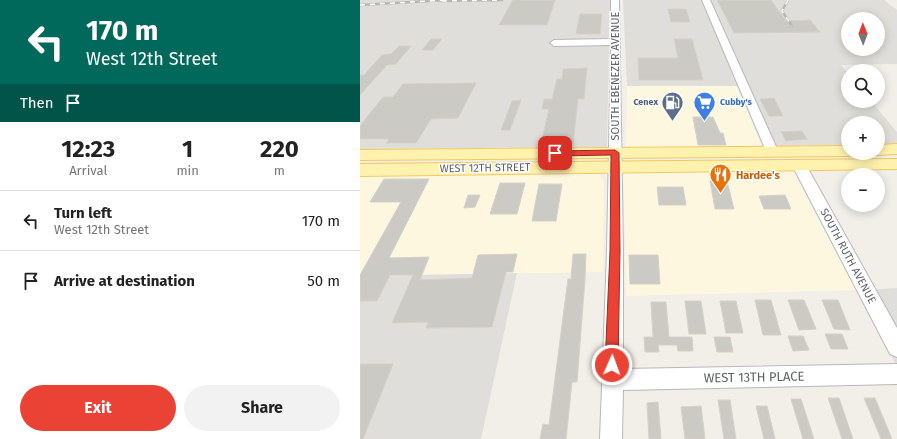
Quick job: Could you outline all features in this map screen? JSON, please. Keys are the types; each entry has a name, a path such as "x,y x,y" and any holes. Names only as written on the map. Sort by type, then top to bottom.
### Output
{"main road":[{"path":"885,150 897,149"},
{"name":"WEST 12TH STREET","path":"360,170 615,160 772,151 841,151"},
{"name":"WEST 12TH STREET","path":"360,155 799,165 897,164"}],"street":[{"name":"SOUTH EBENEZER AVENUE","path":"611,439 611,380 615,251 615,0"},
{"path":"706,0 772,151"},
{"path":"554,43 615,42"},
{"name":"SOUTH RUTH AVENUE","path":"799,165 897,348"},
{"name":"WEST 13TH PLACE","path":"611,380 897,374"}],"shaded area":[{"path":"360,0 610,0 607,147 360,149"},
{"path":"623,0 884,0 897,10 897,64 841,64 841,108 877,108 884,116 841,116 841,145 774,146 747,86 627,86"},
{"path":"627,86 736,86 762,146 626,148"},
{"path":"885,118 897,132 897,145 885,145"},
{"path":"798,168 859,290 626,296 623,172"},
{"path":"583,172 600,175 604,182 603,272 360,276 360,176"},
{"path":"517,273 481,439 360,439 360,276"},
{"path":"897,288 897,367 859,290"}],"building":[{"path":"513,0 555,0 547,25 499,25"},
{"path":"717,0 771,0 786,21 810,20 820,32 734,33"},
{"path":"668,9 686,9 690,22 671,22"},
{"path":"580,14 602,14 600,34 576,34"},
{"path":"431,39 442,39 433,50 422,50"},
{"path":"674,39 692,39 703,80 639,80 638,58 678,58"},
{"path":"399,46 411,46 396,64 387,65 360,95 360,75 364,75 382,55 391,54"},
{"path":"587,68 584,99 578,99 573,144 541,144 549,109 542,109 544,99 552,99 557,79 562,79 563,69"},
{"path":"476,83 458,118 431,119 416,143 386,143 389,139 360,139 360,126 383,97 393,97 403,84"},
{"path":"774,98 783,116 769,116 760,99"},
{"path":"521,100 510,130 501,130 512,101"},
{"path":"693,117 713,117 720,133 723,133 726,145 698,145"},
{"path":"802,131 807,139 786,141 781,132"},
{"path":"384,179 429,179 389,258 429,257 420,280 472,278 478,255 517,254 513,272 506,272 492,327 426,328 428,322 392,323 413,275 390,275 377,301 360,301 360,275 401,202 370,202"},
{"name":"Hardee's","path":"710,181 727,181 734,209 715,209"},
{"path":"500,183 525,183 517,214 490,214"},
{"path":"539,184 562,184 556,221 532,221"},
{"path":"657,187 683,187 686,205 659,205"},
{"path":"468,195 480,195 475,207 464,208"},
{"path":"785,195 791,209 764,209 759,196"},
{"path":"573,254 586,254 577,382 572,382 566,439 540,439 543,424 549,425 568,279 571,279"},
{"path":"629,255 658,255 660,284 630,284"},
{"path":"755,300 771,300 781,335 763,335"},
{"path":"788,300 804,300 816,329 799,330"},
{"path":"822,300 838,300 850,330 834,329"},
{"path":"685,301 701,301 706,334 689,334"},
{"path":"720,301 736,301 743,333 726,333"},
{"path":"651,302 666,302 669,337 692,337 693,351 678,351 677,345 658,345 659,352 645,352 644,337 653,337"},
{"path":"825,334 842,334 848,349 831,349"},
{"path":"788,336 803,336 809,350 793,351"},
{"path":"714,337 730,337 733,352 717,352"},
{"path":"360,364 393,364 363,439 360,439"},
{"path":"828,398 839,398 853,439 842,439"},
{"path":"864,398 875,398 892,439 881,439"},
{"path":"791,399 801,399 814,439 803,439"},
{"path":"718,400 730,400 736,439 724,439"},
{"path":"658,402 661,439 649,439 647,403"},
{"path":"701,406 705,439 685,439 681,407"},
{"path":"756,406 767,406 775,439 764,439"}],"railway":[{"path":"360,5 446,0"},
{"path":"442,1 502,0"},
{"path":"788,0 782,11 792,26"}],"place":[{"name":"Cenex","path":"673,122"},
{"name":"Cubby's","path":"705,122"},
{"name":"Hardee's","path":"721,194"}],"route":[{"path":"555,153 615,153 615,251 612,365"}]}
